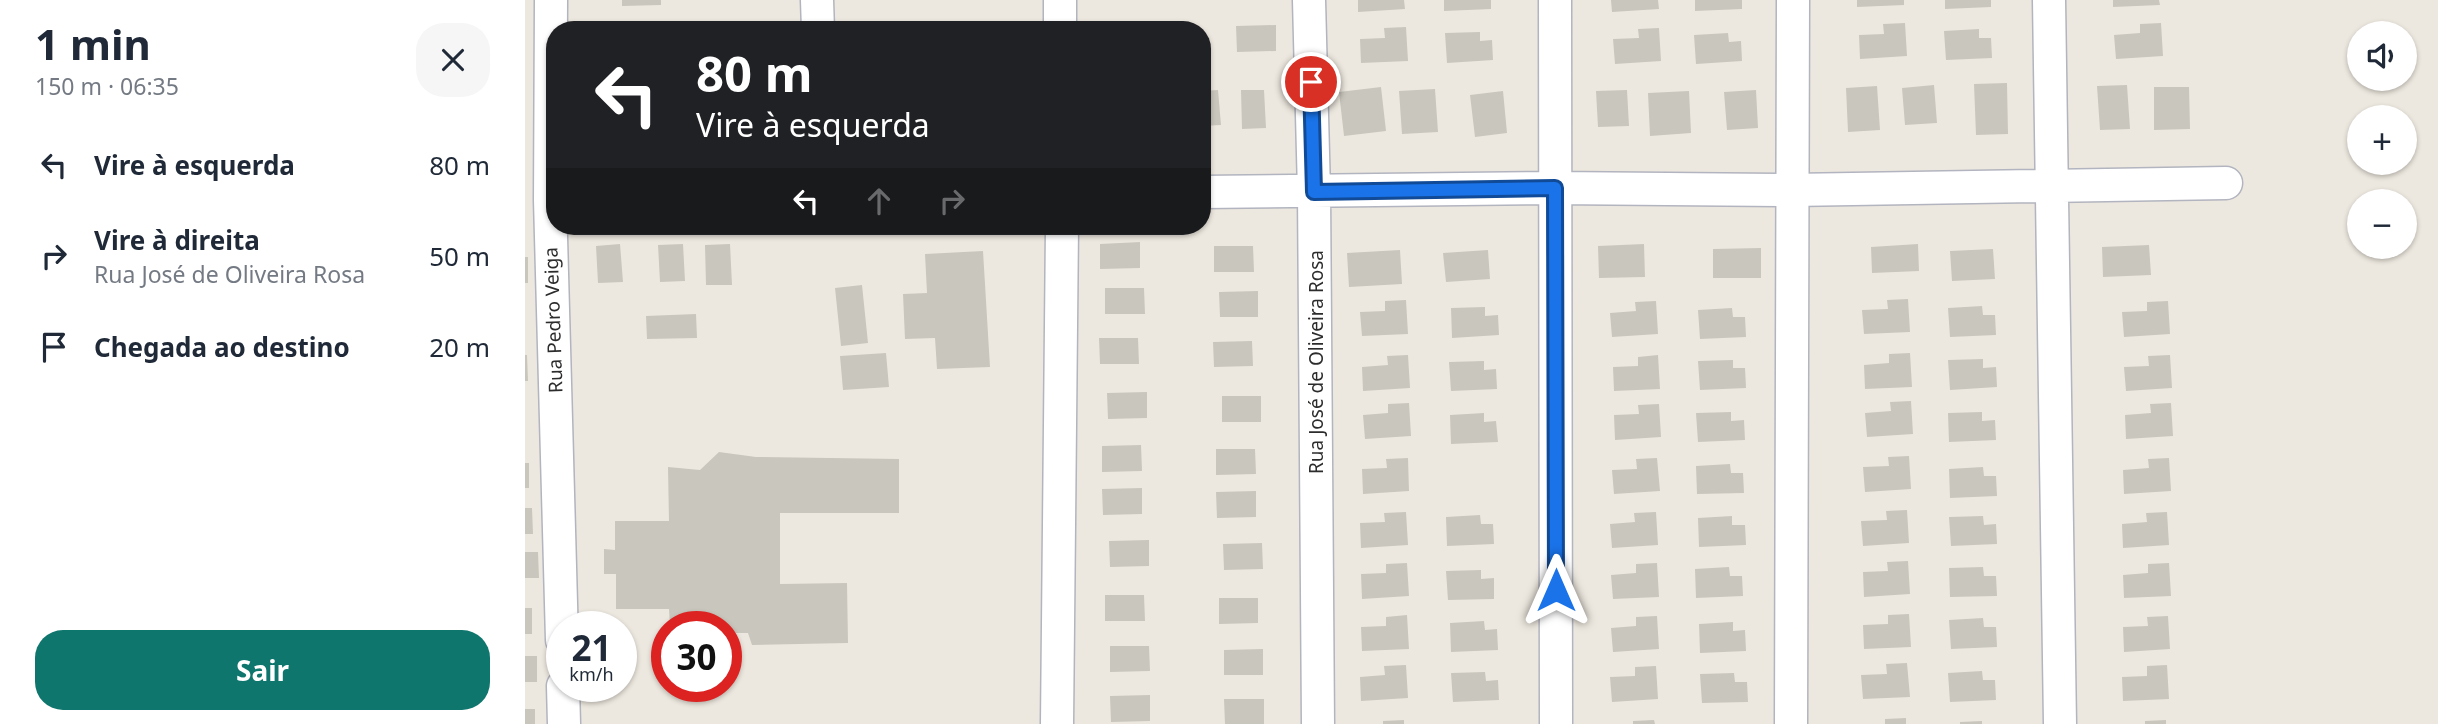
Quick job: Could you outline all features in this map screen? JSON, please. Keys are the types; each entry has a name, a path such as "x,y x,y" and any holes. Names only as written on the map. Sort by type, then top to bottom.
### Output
{"street":[{"name":"Rua Pedro Veiga","path":"550,21 551,0"},
{"path":"817,0 818,21"},
{"path":"1059,0 1060,21"},
{"name":"Rua José de Oliveira Rosa","path":"1309,0 1314,192 1318,724"},
{"path":"1555,0 1556,724"},
{"path":"1791,724 1793,0"},
{"path":"2049,0 2060,724"},
{"name":"Rua Pedro Veiga","path":"546,125 543,200 561,611"},
{"path":"1211,192 1555,188 1793,190 2226,183"},
{"path":"1056,724 1062,235"},
{"path":"563,702 564,724"}],"building":[{"path":"622,0 661,0 661,5 622,6"},
{"path":"1358,0 1404,0 1405,9 1358,12"},
{"path":"1444,0 1491,0 1491,9 1444,11"},
{"path":"1611,0 1658,0 1659,9 1612,12"},
{"path":"1695,0 1742,0 1742,9 1695,11"},
{"path":"1857,0 1904,0 1904,5 1857,7"},
{"path":"1945,0 1991,0 1991,7 1945,9"},
{"path":"2113,0 2159,0 2160,5 2113,7"},
{"path":"1905,23 1907,56 1860,59 1859,35 1884,34 1883,24"},
{"path":"2161,23 2163,56 2116,59 2114,35 2140,33 2140,24"},
{"path":"1276,25 1276,51 1237,52 1236,26"},
{"path":"1406,27 1408,61 1361,63 1360,39 1385,38 1384,28"},
{"path":"1659,28 1661,61 1615,64 1613,39 1639,38 1638,29"},
{"path":"1979,29 1979,38 1991,38 1992,58 1946,60 1944,31"},
{"path":"1480,32 1480,41 1492,40 1493,60 1447,63 1445,33"},
{"path":"1728,33 1729,42 1741,41 1742,61 1696,64 1694,35"},
{"path":"2007,83 2008,134 1976,135 1974,84"},
{"path":"1934,85 1937,123 1905,125 1902,88"},
{"path":"2127,85 2130,129 2100,130 2097,86"},
{"path":"1877,86 1880,130 1848,132 1846,88"},
{"path":"1381,87 1386,131 1344,136 1339,92"},
{"path":"2154,87 2189,87 2190,129 2154,130"},
{"path":"1435,89 1438,132 1402,134 1399,91"},
{"path":"1211,90 1218,90 1221,125 1211,126"},
{"path":"1241,90 1264,90 1266,128 1242,129"},
{"path":"1627,90 1629,126 1598,127 1596,91"},
{"path":"1756,90 1758,128 1727,130 1724,92"},
{"path":"1503,91 1507,133 1475,137 1470,95"},
{"path":"1689,91 1691,133 1650,136 1648,93"},
{"path":"1140,242 1140,268 1100,269 1100,244"},
{"path":"620,244 623,282 598,283 596,246"},
{"path":"683,244 685,281 660,282 658,245"},
{"path":"730,244 732,285 706,285 705,245"},
{"path":"1644,244 1645,277 1599,278 1598,246"},
{"path":"1918,244 1919,271 1872,273 1871,247"},
{"path":"2149,245 2151,275 2103,277 2102,247"},
{"path":"1214,246 1253,246 1254,272 1214,272"},
{"path":"1761,248 1761,278 1713,278 1713,249"},
{"path":"1993,249 1995,279 1952,281 1950,251"},
{"path":"1400,250 1402,284 1349,287 1347,253"},
{"path":"1488,250 1490,279 1446,282 1443,253"},
{"path":"983,251 990,367 937,369 935,338 905,339 903,294 927,293 925,254"},
{"path":"525,257 528,257 528,283 525,283"},
{"path":"862,285 868,343 841,346 835,288"},
{"path":"1105,288 1144,288 1145,314 1105,314"},
{"path":"1258,291 1258,317 1220,317 1219,292"},
{"path":"1908,299 1910,332 1864,334 1862,310 1888,309 1887,300"},
{"path":"1406,300 1408,334 1362,336 1360,312 1385,311 1385,301"},
{"path":"1656,301 1658,334 1612,337 1610,313 1636,311 1635,302"},
{"path":"2168,301 2170,334 2124,337 2122,312 2147,311 2147,302"},
{"path":"1982,306 1983,315 1995,315 1996,335 1950,337 1948,308"},
{"path":"1485,307 1485,316 1498,315 1499,335 1452,338 1451,308"},
{"path":"1732,308 1733,317 1745,317 1746,337 1700,339 1698,310"},
{"path":"696,314 697,338 647,339 646,316"},
{"path":"1099,338 1138,338 1139,364 1100,364"},
{"path":"1252,341 1253,366 1214,367 1213,342"},
{"path":"886,353 889,387 843,390 840,356"},
{"path":"1910,353 1912,387 1865,389 1864,365 1889,363 1889,354"},
{"path":"527,355 528,381 525,381"},
{"path":"1408,355 1410,388 1363,391 1362,367 1388,365 1387,356"},
{"path":"1658,355 1660,389 1614,391 1613,367 1638,366 1638,357"},
{"path":"2170,355 2172,388 2126,391 2124,367 2149,366 2148,356"},
{"path":"1983,359 1983,368 1996,367 1997,387 1950,390 1948,360"},
{"path":"1733,360 1733,368 1745,368 1746,388 1700,390 1698,361"},
{"path":"1484,361 1484,370 1496,369 1497,389 1451,391 1449,362"},
{"path":"1147,392 1147,418 1108,419 1107,393"},
{"path":"1222,396 1261,396 1261,422 1222,422"},
{"path":"1911,401 1913,434 1867,437 1865,413 1891,411 1890,402"},
{"path":"1409,403 1411,436 1365,439 1363,415 1388,413 1388,404"},
{"path":"2171,403 2173,436 2126,439 2125,415 2151,413 2150,404"},
{"path":"1659,404 1661,437 1615,440 1614,415 1639,414 1638,405"},
{"path":"1731,412 1731,421 1744,420 1745,440 1698,442 1696,413"},
{"path":"1982,412 1982,421 1995,420 1996,440 1949,442 1948,413"},
{"path":"1484,413 1484,422 1496,421 1498,442 1451,444 1450,415"},
{"path":"1141,445 1142,471 1102,472 1102,446"},
{"path":"1216,449 1255,449 1256,474 1216,475"},
{"path":"719,452 756,457 899,459 899,513 780,513 780,584 847,583 848,643 752,645 748,633 742,633 742,611 616,609 616,574 604,574 604,549 615,550 615,521 669,521 668,467 700,470"},
{"path":"1909,456 1911,489 1865,492 1863,467 1889,466 1888,457"},
{"path":"1408,458 1409,491 1363,494 1362,469 1387,468 1386,459"},
{"path":"1657,458 1660,491 1614,494 1612,470 1637,469 1636,459"},
{"path":"2169,458 2171,491 2124,494 2123,470 2149,468 2148,459"},
{"path":"525,463 529,463 529,488 525,488"},
{"path":"1730,464 1731,473 1743,473 1744,493 1697,494 1696,466"},
{"path":"1983,467 1984,476 1996,476 1997,496 1950,498 1949,469"},
{"path":"1142,488 1142,514 1103,515 1102,489"},
{"path":"1256,491 1256,517 1217,518 1216,492"},
{"path":"525,508 532,508 533,534 525,534"},
{"path":"1907,510 1909,543 1863,546 1861,521 1887,520 1886,511"},
{"path":"1406,512 1408,545 1361,548 1360,523 1385,522 1384,513"},
{"path":"1656,512 1658,545 1612,548 1610,524 1635,522 1634,513"},
{"path":"2167,512 2169,545 2123,548 2122,524 2147,522 2146,513"},
{"path":"1480,515 1481,524 1493,524 1494,544 1447,546 1446,517"},
{"path":"1732,516 1732,525 1745,525 1746,545 1699,547 1698,518"},
{"path":"1983,516 1984,525 1996,524 1997,544 1951,546 1949,517"},
{"path":"1149,540 1149,566 1110,567 1109,541"},
{"path":"1262,543 1263,569 1224,570 1223,544"},
{"path":"525,552 538,552 539,578 525,578"},
{"path":"1908,561 1910,594 1864,597 1863,572 1888,571 1887,562"},
{"path":"1407,563 1409,596 1362,599 1361,574 1386,573 1386,564"},
{"path":"1657,563 1659,597 1613,599 1611,575 1636,573 1636,564"},
{"path":"2169,563 2171,596 2124,598 2123,575 2148,573 2148,564"},
{"path":"1729,567 1730,576 1742,576 1743,596 1696,598 1695,569"},
{"path":"1983,567 1984,576 1996,576 1997,596 1950,597 1949,568"},
{"path":"1481,570 1481,579 1494,578 1494,599 1448,600 1446,571"},
{"path":"1105,595 1144,595 1145,621 1105,621"},
{"path":"1219,598 1258,598 1258,623 1219,624"},
{"path":"525,608 532,608 532,634 525,634"},
{"path":"1909,614 1911,647 1864,649 1863,625 1888,624 1888,615"},
{"path":"1407,615 1409,649 1362,651 1361,627 1386,626 1386,617"},
{"path":"1657,616 1659,649 1613,652 1611,628 1636,626 1636,617"},
{"path":"2168,616 2170,649 2124,652 2123,627 2148,626 2147,617"},
{"path":"1983,618 1984,627 1996,627 1997,647 1951,649 1949,620"},
{"path":"1484,621 1485,630 1497,629 1498,650 1451,652 1450,623"},
{"path":"1733,622 1733,631 1745,630 1746,651 1700,653 1699,624"},
{"path":"1110,646 1149,646 1150,671 1110,672"},
{"path":"1263,649 1263,675 1224,675 1224,650"},
{"path":"525,656 537,656 537,682 525,682"},
{"path":"1907,663 1910,697 1863,699 1861,675 1887,674 1886,664"},
{"path":"1406,665 1408,698 1361,701 1360,677 1385,675 1384,666"},
{"path":"2167,665 2169,699 2123,701 2122,677 2147,676 2147,666"},
{"path":"1656,666 1658,699 1612,702 1610,677 1635,676 1635,667"},
{"path":"1982,671 1983,680 1995,680 1996,700 1950,702 1948,673"},
{"path":"1485,672 1486,681 1498,680 1499,700 1453,702 1451,673"},
{"path":"1734,673 1735,682 1747,682 1748,702 1702,703 1700,674"},
{"path":"1150,695 1150,721 1111,722 1110,696"},
{"path":"1224,699 1264,699 1264,724 1225,724"},
{"path":"525,709 535,709 535,724 525,724"},
{"path":"1906,718 1906,724 1885,724 1885,719"},
{"path":"1404,720 1404,724 1383,724 1383,721"},
{"path":"1654,720 1655,724 1633,724 1633,721"},
{"path":"2166,720 2166,724 2145,724 2145,721"},
{"path":"1982,721 1982,724 1960,724 1960,722"}],"route":[{"path":"1311,82 1314,192 1555,188 1556,590"}]}
